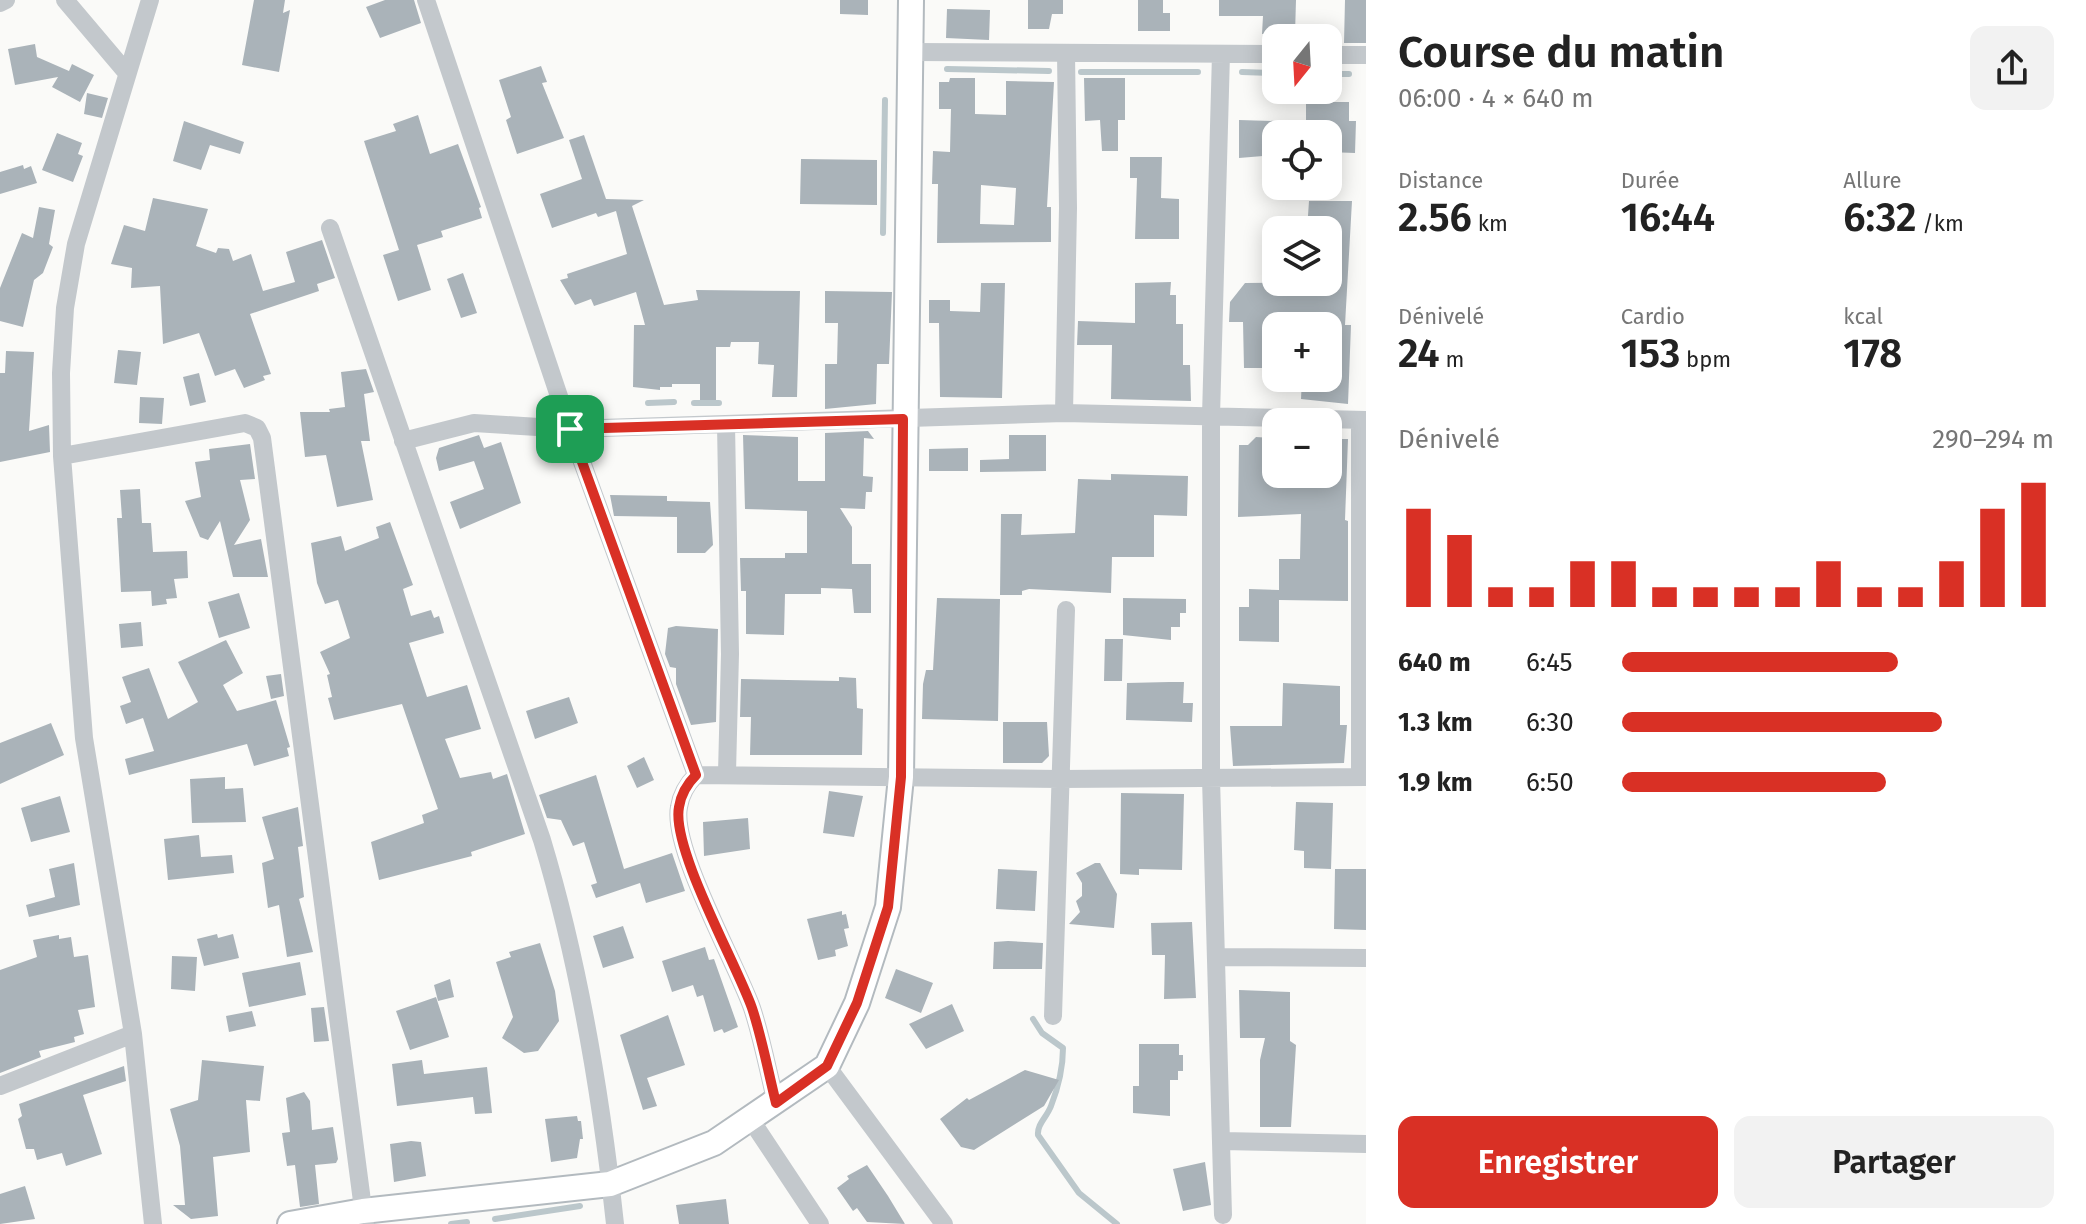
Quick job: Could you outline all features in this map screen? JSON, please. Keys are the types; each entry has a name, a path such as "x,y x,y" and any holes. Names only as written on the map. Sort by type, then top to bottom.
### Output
{"street":[{"path":"0,3 6,0"},
{"path":"65,0 126,72"},
{"path":"150,0 76,244 69,282 61,373 62,456 84,738 133,1034 153,1224"},
{"path":"426,0 570,429 696,775"},
{"path":"290,1224 364,1218 610,1184 685,1157 751,1120 827,1066 863,988 888,907 901,777 903,419 911,0"},
{"path":"912,52 1262,54"},
{"path":"1064,413 1066,53"},
{"path":"1221,54 1211,416 1211,778 1223,1215"},
{"path":"1342,55 1366,55"},
{"path":"330,228 542,840 567,922 585,1009 615,1224"},
{"path":"403,441 474,423 570,429 1064,413 1363,420 1363,777 1060,779 696,775 684,790 678,809 680,831 705,902 752,1008 776,1103"},
{"path":"62,456 245,423 257,428 262,438 364,1218"},
{"path":"726,424 730,654 727,773"},
{"path":"1053,1016 1066,610"},
{"path":"1216,957 1366,958"},
{"path":"0,1086 133,1034"},
{"path":"827,1066 944,1224"},
{"path":"751,1120 820,1224"},
{"path":"1222,1141 1366,1144"}],"building":[{"path":"254,0 285,0 283,13 290,10 279,72 242,65"},
{"path":"385,0 414,0 421,23 380,38 366,7"},
{"path":"840,0 868,0 868,15 840,14"},
{"path":"1028,0 1063,0 1063,14 1052,14 1049,29 1028,29"},
{"path":"1138,0 1163,0 1163,13 1170,13 1170,31 1138,31"},
{"path":"1219,0 1296,0 1295,24 1263,24 1263,16 1219,16"},
{"path":"1345,0 1366,0 1366,43 1344,43"},
{"path":"947,9 990,10 989,40 946,38"},
{"path":"35,44 37,57 69,71 72,64 94,75 80,102 52,87 58,77 15,85 8,49"},
{"path":"541,66 547,82 542,83 564,138 517,154 506,120 511,117 499,80"},
{"path":"950,78 975,78 975,114 1006,115 1006,81 1054,82 1047,207 1051,207 1051,242 937,243 938,184 932,184 933,151 950,152 951,109 939,109 939,82 949,82","holes":["981,185 1016,188 1014,225 980,224"]},
{"path":"1084,78 1125,78 1125,120 1118,120 1118,151 1102,151 1100,120 1085,121"},
{"path":"87,93 108,98 102,118 84,114"},
{"path":"1349,102 1349,121 1356,121 1355,153 1342,153 1342,120 1306,120 1306,104"},
{"path":"418,115 430,154 458,144 481,207 482,218 441,231 443,237 417,245 431,290 398,301 383,255 399,250 364,141 396,131 393,124"},
{"path":"1239,120 1262,121 1262,156 1239,158"},
{"path":"184,121 244,142 240,154 210,145 201,170 173,161"},
{"path":"57,133 82,143 78,154 83,156 73,182 42,170"},
{"path":"584,135 606,199 644,200 632,206 664,305 698,300 696,290 800,291 797,397 772,397 774,365 758,364 759,342 731,342 730,347 716,347 716,400 700,400 700,384 672,384 672,387 660,387 660,390 633,387 634,325 645,325 636,292 594,306 591,299 575,305 560,280 568,278 567,274 627,254 616,211 598,217 596,213 552,228 540,194 582,179 569,140"},
{"path":"1130,157 1162,157 1161,198 1179,199 1179,239 1135,239 1137,178 1130,178"},
{"path":"801,159 877,160 877,205 800,204"},
{"path":"23,165 24,169 31,166 37,183 0,194 0,172"},
{"path":"153,198 208,209 196,246 216,253 218,248 229,249 233,261 251,254 263,291 295,282 286,252 322,240 335,278 317,284 319,291 250,314 271,374 263,376 265,380 244,388 235,369 215,376 199,333 163,344 160,286 131,288 132,268 111,264 124,225 145,231"},
{"path":"1309,201 1352,201 1345,325 1351,325 1348,404 1301,399 1301,392 1342,392 1342,312 1262,312 1262,368 1244,368 1243,322 1229,322 1230,302 1245,283 1262,283 1262,296 1342,296 1342,216 1308,216"},
{"path":"39,207 55,210 49,244 53,247 43,273 34,280 23,327 0,321 0,288 22,233 33,238"},
{"path":"463,273 477,313 461,318 447,279"},
{"path":"1171,282 1170,295 1176,295 1176,324 1183,324 1183,365 1190,365 1191,401 1111,399 1112,345 1077,345 1078,321 1135,323 1135,283"},
{"path":"981,283 1005,283 1002,398 940,397 939,323 929,323 929,300 950,300 950,311 980,312"},
{"path":"825,291 892,292 889,364 877,364 876,404 825,409 825,364 837,364 838,323 825,323"},
{"path":"118,350 141,352 137,385 114,383"},
{"path":"6,351 34,352 29,431 49,425 50,452 0,462 0,373 5,373"},
{"path":"366,369 374,392 364,394 370,441 361,441 373,500 337,507 326,455 305,457 300,412 330,412 329,409 345,407 341,372"},
{"path":"199,373 206,402 190,406 183,377"},
{"path":"140,397 164,398 162,424 139,423"},
{"path":"868,431 874,439 864,438 863,476 873,477 872,492 866,492 865,509 840,508 852,527 852,564 871,564 871,613 854,613 852,589 821,588 821,594 785,594 784,635 746,634 746,591 741,591 740,558 785,558 785,553 807,553 807,511 745,509 743,435 798,437 798,481 825,481 825,433"},
{"path":"479,435 484,448 501,442 521,503 460,529 450,502 484,489 474,461 439,471 436,458 439,448"},
{"path":"1009,435 1046,435 1046,471 980,472 980,460 1009,459"},
{"path":"1256,437 1262,437 1262,488 1342,488 1342,439 1348,439 1345,520 1348,521 1348,601 1279,600 1279,642 1239,641 1239,607 1249,607 1249,589 1279,590 1279,559 1300,559 1301,514 1238,517 1239,445 1248,445"},
{"path":"250,444 255,479 240,480 250,520 234,545 261,539 268,577 233,577 220,521 208,540 200,537 185,501 201,497 195,462 210,460 209,449"},
{"path":"968,448 968,471 929,471 929,449"},
{"path":"1111,474 1188,476 1187,516 1154,515 1154,557 1112,557 1111,593 1029,589 1022,591 1022,595 1000,595 1001,514 1022,514 1021,535 1075,533 1078,479 1111,480"},
{"path":"140,489 142,523 151,523 153,552 187,551 188,578 174,579 177,598 166,599 167,604 152,606 151,591 121,592 117,518 122,518 120,490"},
{"path":"610,495 667,496 667,501 710,502 713,545 705,553 677,553 677,517 614,516"},
{"path":"390,522 413,585 403,589 411,616 431,610 434,618 439,616 444,633 409,643 427,697 467,685 481,729 445,739 460,778 491,772 493,779 507,774 525,834 471,852 472,856 379,880 371,842 424,823 422,815 438,809 402,704 334,720 328,698 332,697 327,675 330,674 320,652 350,638 338,600 325,604 317,583 311,543 341,536 345,551 379,538 376,527"},
{"path":"239,593 250,628 219,638 208,602"},
{"path":"937,598 1000,599 998,721 922,719 926,670 933,670"},
{"path":"1123,598 1186,599 1186,613 1180,613 1180,627 1171,627 1171,640 1123,635"},
{"path":"141,622 143,646 121,648 119,624"},
{"path":"668,628 718,629 716,722 691,725 676,684 676,668 670,667 665,654"},
{"path":"1105,639 1123,639 1122,681 1104,681"},
{"path":"226,640 243,673 223,685 237,711 276,700 290,747 287,748 289,756 254,766 247,744 129,775 125,759 154,751 143,718 126,724 120,706 131,702 122,677 149,668 168,719 198,702 178,662"},
{"path":"281,674 284,696 271,699 266,676"},
{"path":"839,677 856,678 857,708 863,709 862,755 750,755 751,717 740,717 741,679 839,681"},
{"path":"1184,682 1183,703 1193,703 1192,722 1126,720 1127,683"},
{"path":"1283,683 1340,686 1340,725 1347,725 1344,763 1233,766 1230,726 1282,726"},
{"path":"569,697 578,723 535,739 526,711"},
{"path":"1003,722 1047,722 1049,756 1042,763 1003,763"},
{"path":"51,723 64,755 0,784 0,743"},
{"path":"644,757 654,780 637,788 627,766"},
{"path":"596,775 624,869 672,853 685,891 646,903 640,883 596,898 591,885 597,883 584,842 573,846 561,820 547,818 539,795"},
{"path":"225,777 225,789 243,788 246,822 192,823 190,779"},
{"path":"829,791 863,796 854,837 823,833"},
{"path":"1121,793 1184,794 1182,870 1139,869 1139,875 1120,874"},
{"path":"60,796 70,832 31,842 21,808"},
{"path":"1296,802 1333,803 1331,869 1304,868 1304,851 1294,850"},
{"path":"298,807 303,846 298,847 304,897 299,899 313,952 287,957 279,905 268,908 262,863 274,859 262,817"},
{"path":"748,818 750,849 704,856 703,822"},
{"path":"199,835 201,857 232,855 234,873 168,880 164,839"},
{"path":"74,863 80,905 29,917 26,905 55,897 49,869"},
{"path":"1100,863 1117,894 1114,928 1069,924 1080,912 1076,901 1082,896 1082,883 1076,873"},
{"path":"998,869 1037,871 1035,911 996,909"},
{"path":"1335,869 1366,869 1366,930 1334,929"},
{"path":"842,911 842,915 846,914 849,928 844,929 848,946 835,950 836,956 818,960 807,919"},
{"path":"1192,922 1196,998 1164,999 1165,955 1152,955 1151,923"},
{"path":"623,926 634,958 603,968 593,936"},
{"path":"217,934 218,938 233,934 239,958 204,966 197,939"},
{"path":"59,935 59,939 71,937 74,957 88,955 95,1007 78,1010 84,1034 74,1037 75,1042 39,1051 41,1057 0,1073 0,970 37,957 33,940"},
{"path":"994,942 1043,943 1042,969 993,969"},
{"path":"540,943 555,991 559,1021 538,1051 524,1053 502,1038 513,1017 496,962 511,957 509,952"},
{"path":"705,947 709,960 714,959 738,1027 724,1033 722,1029 714,1032 703,995 697,997 693,985 672,992 662,961"},
{"path":"172,956 197,957 195,991 171,989"},
{"path":"300,962 306,995 249,1007 242,973"},
{"path":"896,969 933,983 921,1013 885,998"},
{"path":"450,979 454,997 438,1001 434,985"},
{"path":"1239,990 1290,992 1290,1041 1296,1045 1291,1127 1260,1127 1260,1060 1265,1038 1240,1038"},
{"path":"436,997 449,1037 410,1050 396,1011"},
{"path":"952,1004 964,1031 926,1049 909,1024"},
{"path":"324,1007 329,1041 314,1042 311,1008"},
{"path":"252,1011 256,1026 229,1032 226,1016"},
{"path":"668,1015 685,1065 647,1078 657,1106 643,1110 620,1035"},
{"path":"1139,1044 1179,1044 1183,1071 1178,1071 1178,1080 1170,1080 1170,1116 1133,1113 1133,1086 1139,1086"},
{"path":"202,1060 264,1066 260,1101 246,1100 250,1152 213,1157 218,1216 191,1219 173,1205 185,1205 180,1146 170,1109 198,1100"},
{"path":"422,1060 424,1074 487,1067 492,1113 475,1114 473,1097 397,1106 392,1064"},
{"path":"124,1066 126,1081 83,1095 102,1154 66,1166 62,1153 37,1160 34,1149 26,1149 18,1119 22,1116 19,1104"},
{"path":"1025,1070 1059,1080 1044,1106 974,1150 961,1147 940,1119 967,1098 969,1100"},
{"path":"304,1092 310,1101 312,1130 333,1127 338,1159 336,1163 315,1165 319,1204 300,1207 295,1165 287,1166 282,1133 290,1132 286,1098"},
{"path":"577,1116 581,1121 583,1139 580,1139 577,1158 551,1162 545,1119"},
{"path":"421,1142 426,1176 394,1182 390,1144"},
{"path":"1205,1162 1211,1205 1183,1211 1173,1169"},
{"path":"867,1165 905,1224 867,1222 857,1208 853,1211 837,1188 849,1179 847,1176"},
{"path":"25,1186 35,1219 0,1224 0,1194"},
{"path":"726,1199 729,1224 679,1224 676,1205"}],"waterway":[{"path":"947,69 1049,71"},
{"path":"1081,72 1198,72"},
{"path":"1242,72 1262,73"},
{"path":"1342,74 1349,74"},
{"path":"883,233 885,100"},
{"path":"648,403 674,402"},
{"path":"694,403 719,403"},
{"path":"1033,1019 1042,1033 1063,1048 1056,1092 1038,1135 1079,1193 1117,1224"},
{"path":"495,1219 580,1206"},
{"path":"451,1224 467,1222"}],"route":[{"path":"903,419 901,777 888,907 857,1003 827,1066 776,1103 752,1008 705,902 680,831 678,809 684,790 696,775 570,429 903,419"}]}
